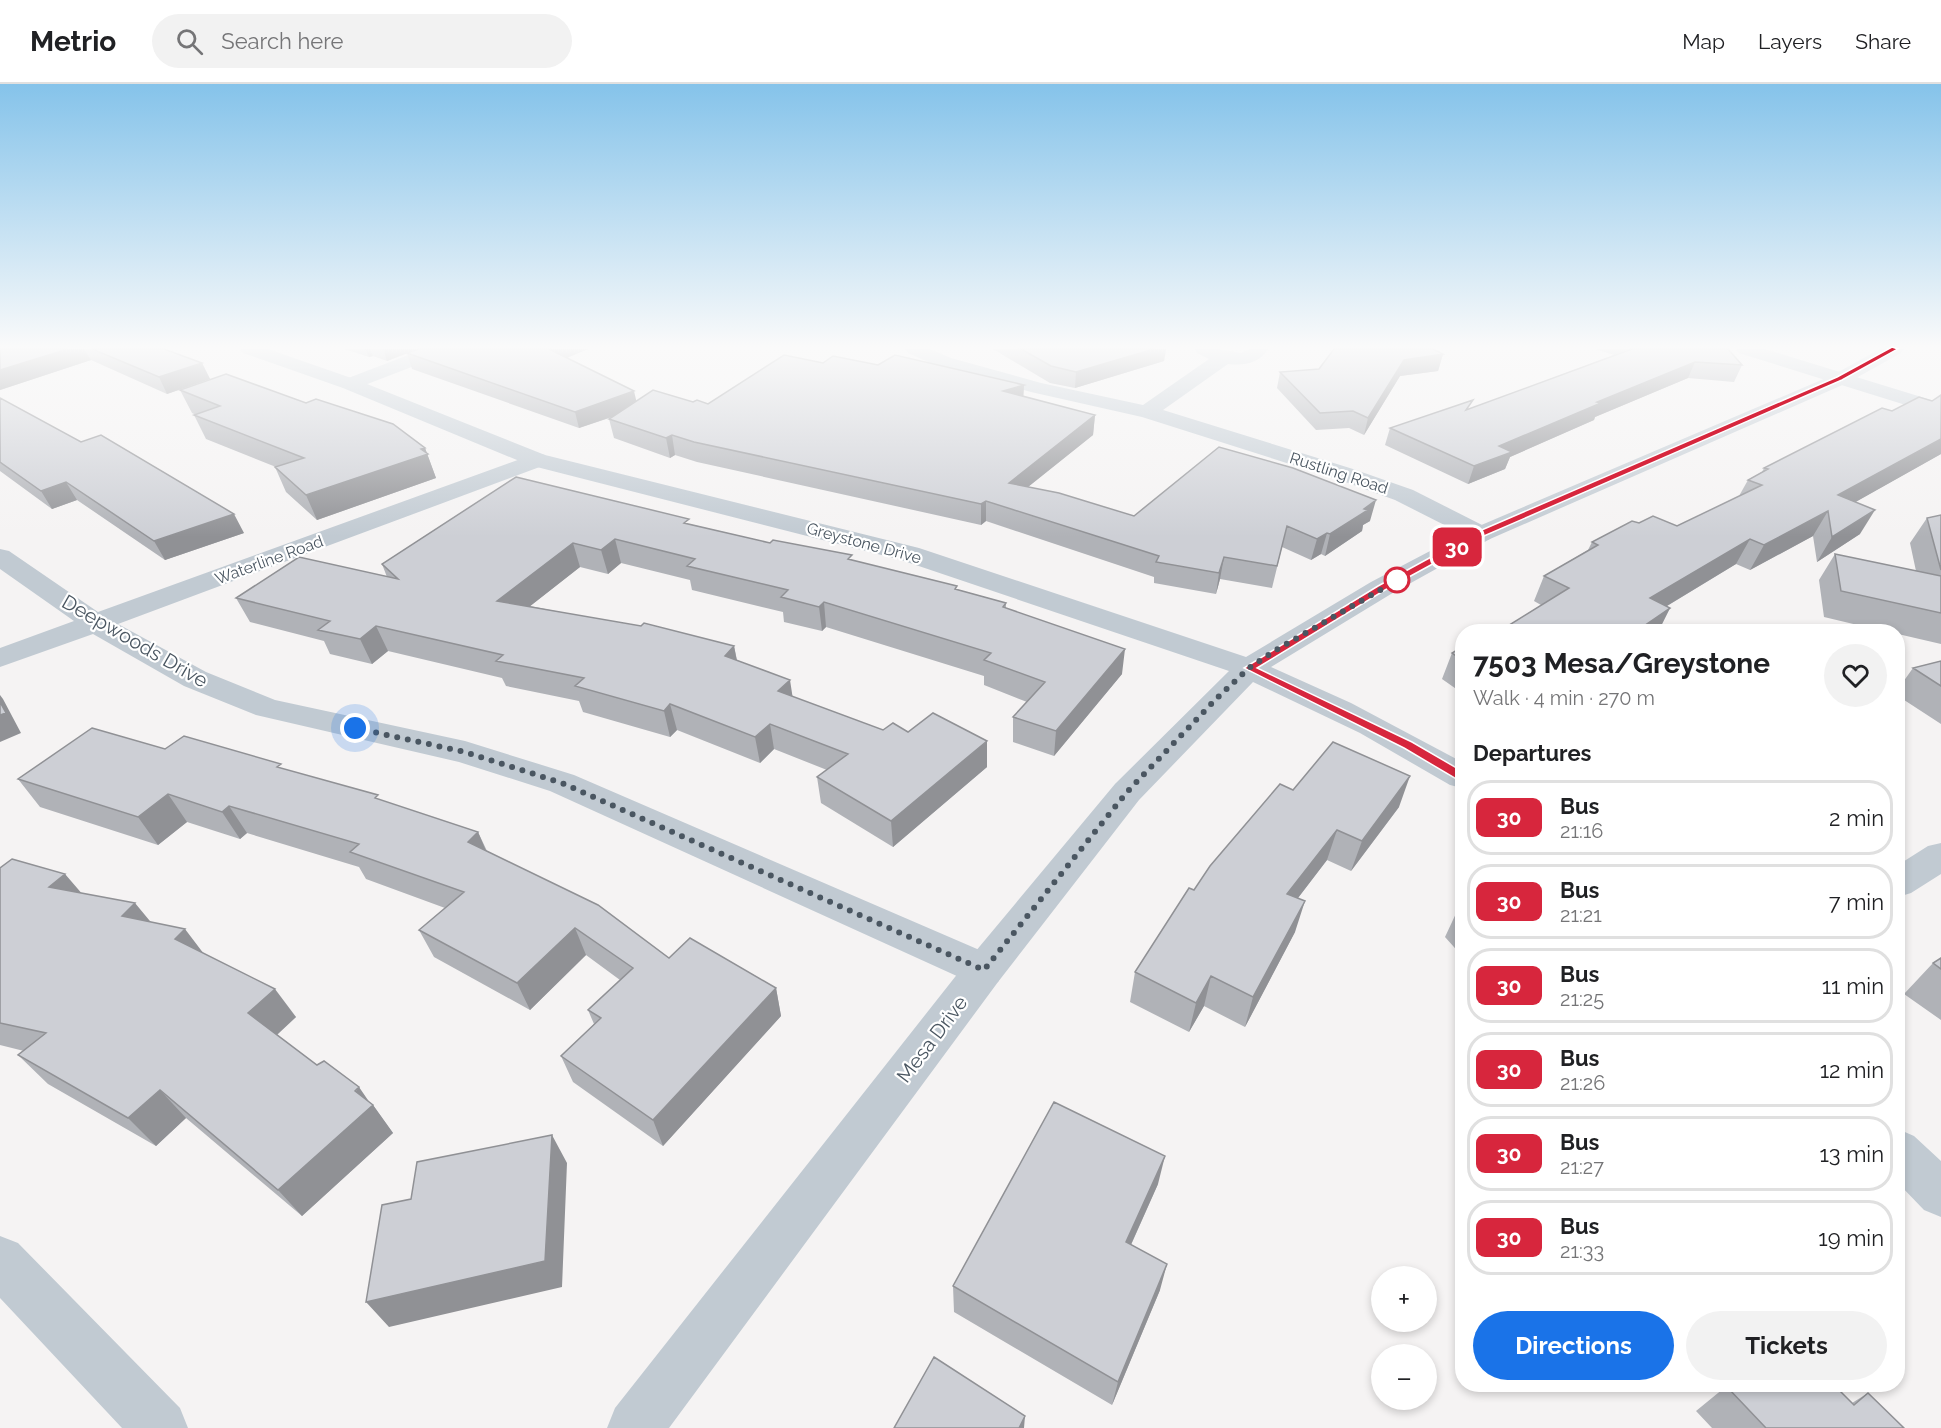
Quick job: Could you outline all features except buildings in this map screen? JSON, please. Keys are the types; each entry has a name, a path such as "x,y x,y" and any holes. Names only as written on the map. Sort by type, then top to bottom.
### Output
{"street":[{"name":"Greystone Drive","path":"418,412 537,460 910,554 1249,668 1408,745 1455,773"},
{"name":"Rustling Road","path":"1147,412 1345,474 1404,495 1480,534"},
{"name":"Mesa Drive","path":"635,1428 984,970 1127,792 1249,668 1382,588 1480,534 1764,412"},
{"name":"Waterline Road","path":"0,658 537,460"},
{"name":"Deepwoods Drive","path":"0,557 97,624 195,680 267,708 465,752 562,783 984,970"},
{"path":"1905,879 1941,856"},
{"path":"1905,1158 1941,1194"},
{"path":"0,1262 160,1428"}],"bus line":[{"name":"30","path":"1455,773 1408,745 1249,668 1382,588 1480,534 1764,412"}],"route":[{"path":"355,728 465,752 562,783 984,970 1127,792 1217,698 1249,668 1276,650 1401,578 1397,580"}]}
